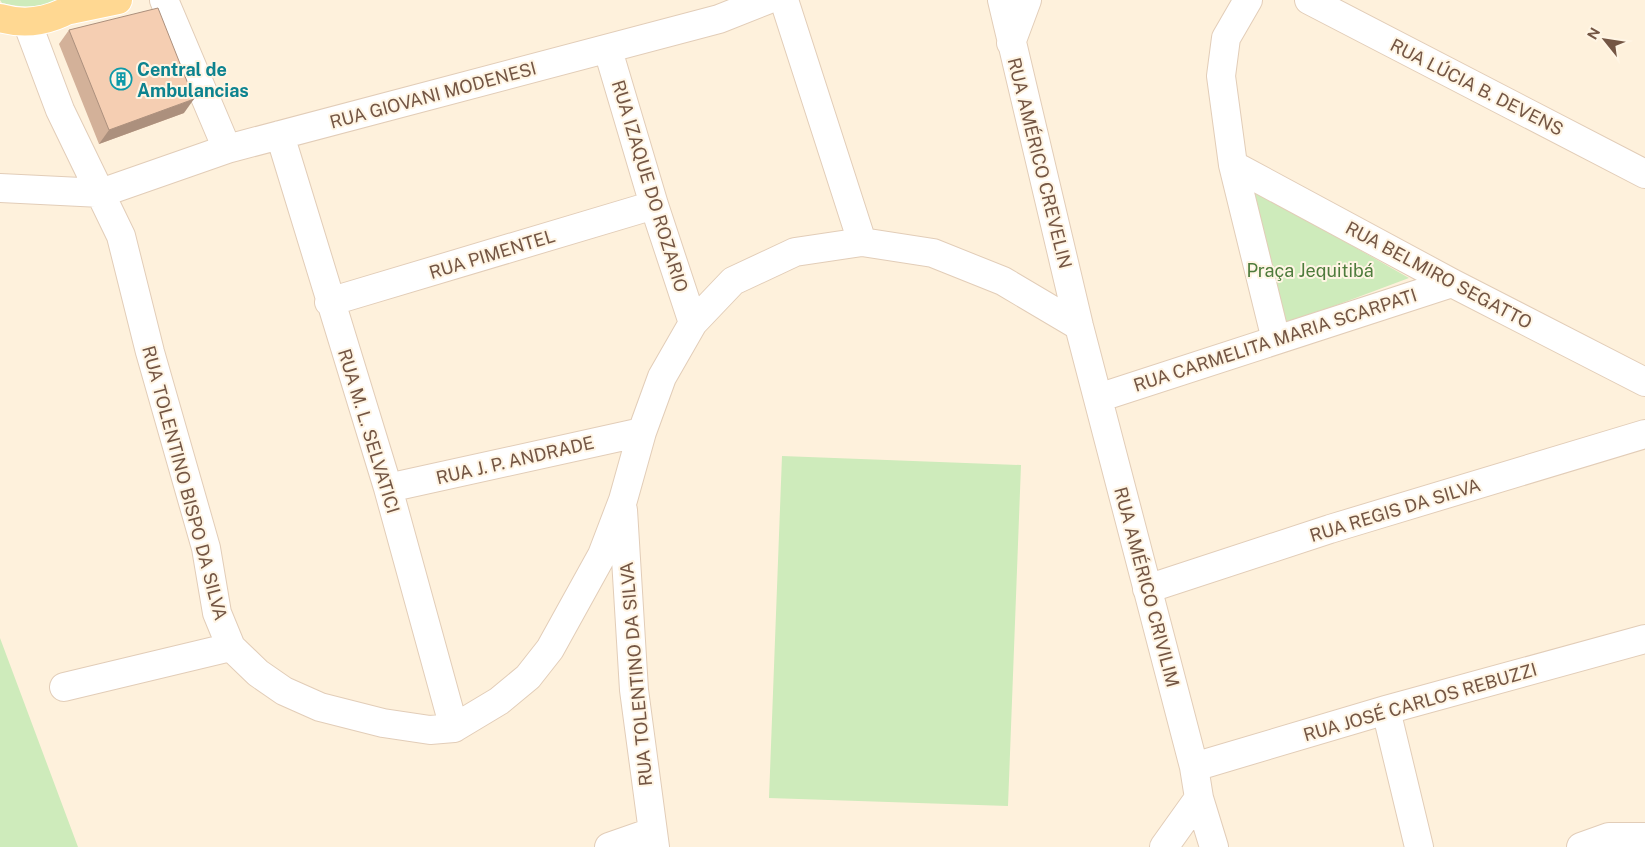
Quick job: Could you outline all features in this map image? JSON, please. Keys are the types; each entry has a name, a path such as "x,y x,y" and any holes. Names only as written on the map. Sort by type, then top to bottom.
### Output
{"main road":[{"path":"10,20 57,16 77,5 118,0"}],"street":[{"path":"164,0 227,149"},
{"name":"RUA GIOVANI MODENESI","path":"101,193 227,149 608,50 719,19 766,0"},
{"path":"784,0 862,242"},
{"name":"RUA AMÉRICO CREVELIN","path":"1002,0 1010,43 1079,326"},
{"path":"1010,43 1027,0"},
{"path":"1248,0 1226,38 1221,76 1233,165 1276,340"},
{"name":"RUA LÚCIA B. DEVENS","path":"1309,0 1645,174"},
{"name":"RUA TOLENTINO BISPO DA SILVA","path":"10,20 60,110 121,236 150,352 206,548 217,613 231,647 258,673 284,691 320,707 383,724 430,730 454,728 499,701 528,677 550,649 602,555 623,500 642,432 662,377 693,323 733,281 795,252 862,242 933,253 1003,281 1079,326"},
{"name":"RUA IZAQUE DO ROZARIO","path":"608,50 654,205 693,323"},
{"name":"RUA M. L. SELVATICI","path":"280,135 329,302 388,488 454,728"},
{"name":"RUA BELMIRO SEGATTO","path":"1233,165 1452,283 1645,382"},
{"path":"0,188 101,193"},
{"name":"RUA PIMENTEL","path":"329,302 654,205"},
{"name":"RUA CARMELITA MARIA SCARPATI","path":"1098,398 1452,283"},
{"name":"RUA AMÉRICO CRIVILIM","path":"1079,326 1194,767 1199,798 1214,847"},
{"name":"RUA J. P. ANDRADE","path":"388,488 642,432"},
{"name":"RUA REGIS DA SILVA","path":"1147,589 1330,529 1645,434"},
{"name":"RUA TOLENTINO DA SILVA","path":"623,500 634,690 653,840"},
{"name":"RUA JOSÉ CARLOS REBUZZI","path":"1194,767 1386,710 1645,638"},
{"path":"64,687 231,647"},
{"path":"1386,710 1419,847"},
{"path":"1164,847 1199,798"},
{"path":"1581,847 1645,837"},
{"path":"609,847 653,840"}],"green space":[{"path":"0,0 58,0 44,5 23,6 9,5 2,3"},
{"name":"Praça Jequitibá","path":"1249,187 1409,278 1278,327"},
{"path":"782,456 1021,465 1008,806 769,798"},
{"path":"0,638 78,847 0,847"}],"building":[{"name":"Central de Ambulancias","path":"158,8 194,99 109,130 69,30"}],"place":[{"name":"Central de Ambulancias","path":"121,79"}]}
